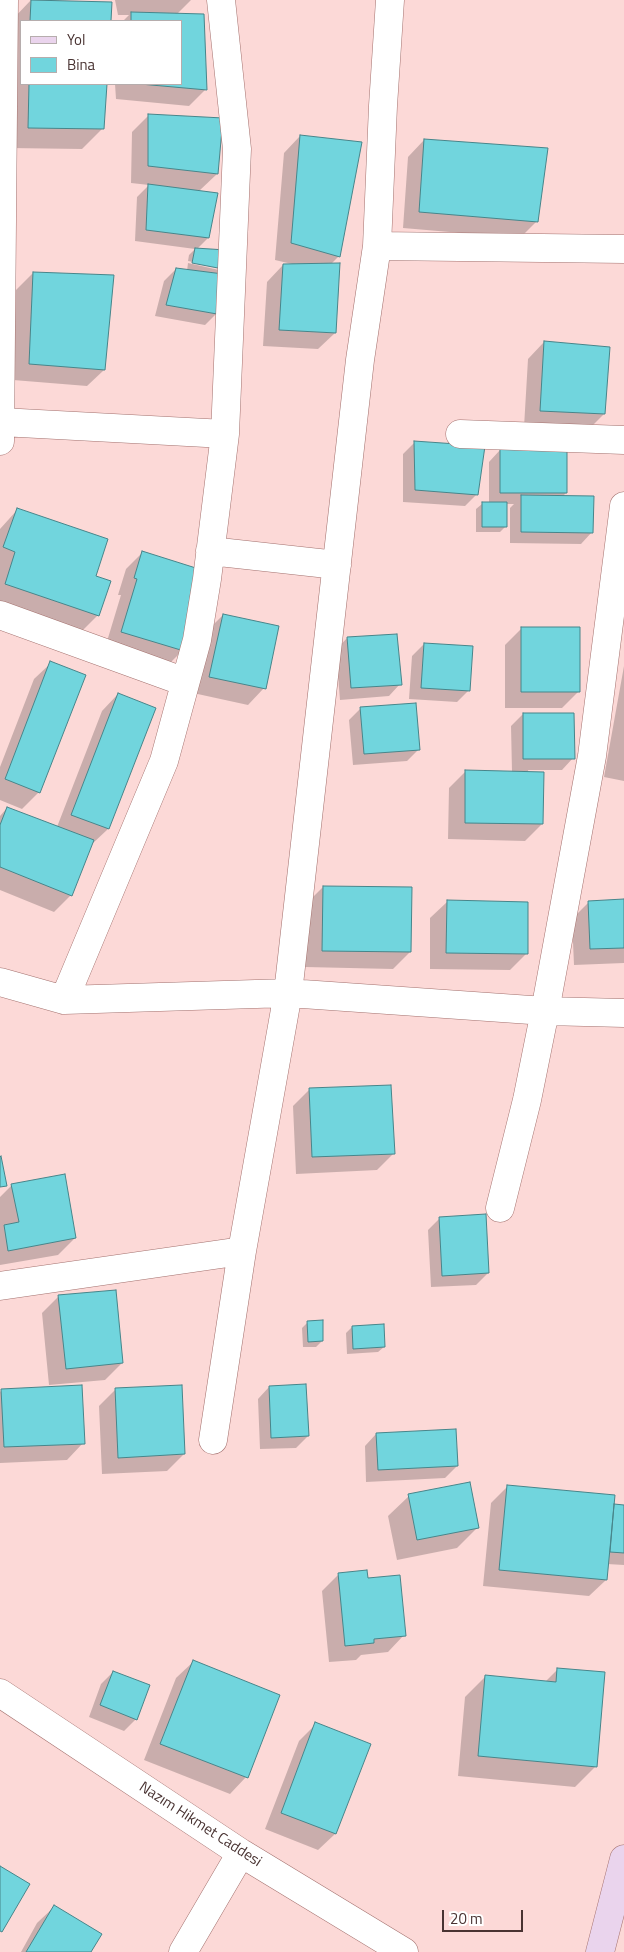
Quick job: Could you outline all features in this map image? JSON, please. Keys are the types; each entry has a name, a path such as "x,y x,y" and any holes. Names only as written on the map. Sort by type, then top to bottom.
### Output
{"main road":[{"path":"600,1952 624,1859"}],"street":[{"path":"4,0 1,432 225,434"},
{"path":"64,1000 164,760 197,640 225,434 237,148 221,0"},
{"path":"213,1440 242,1251 288,993 360,360 377,246 390,0"},
{"path":"377,246 624,249"},
{"path":"460,434 624,440"},
{"path":"500,1208 527,1100 592,756 624,506"},
{"path":"210,551 337,565"},
{"path":"0,615 186,682"},
{"path":"0,982 64,1000 288,993 545,1011 624,1013"},
{"path":"0,1286 242,1251"},
{"name":"Nazım Hikmet Caddesi","path":"0,1693 241,1853 404,1952"},
{"path":"183,1952 241,1853"}],"building":[{"path":"31,0 112,2 111,20 30,20"},
{"path":"131,12 204,14 207,90 151,85 182,85 182,20 131,20"},
{"path":"29,85 107,85 104,129 28,128"},
{"path":"148,114 223,118 218,174 148,166"},
{"path":"300,135 362,142 340,257 291,243"},
{"path":"424,139 548,148 538,222 419,212"},
{"path":"148,184 218,193 209,238 146,230"},
{"path":"195,248 226,250 223,269 192,263"},
{"path":"340,263 336,333 279,330 283,264"},
{"path":"176,268 223,274 217,314 166,305"},
{"path":"33,272 114,275 105,370 29,364"},
{"path":"544,341 610,347 605,414 540,411"},
{"path":"414,441 485,446 478,495 415,490"},
{"path":"500,449 567,449 567,493 500,493"},
{"path":"521,495 594,496 593,533 521,532"},
{"path":"482,502 507,502 507,527 482,527"},
{"path":"17,508 108,539 96,576 111,581 99,616 5,584 15,552 3,547"},
{"path":"142,551 199,569 184,651 121,632 137,579 134,578"},
{"path":"223,614 279,626 266,689 209,677"},
{"path":"521,627 580,627 580,692 521,692"},
{"path":"397,634 402,685 351,688 347,637"},
{"path":"424,643 473,646 470,691 421,688"},
{"path":"50,661 86,675 40,793 5,779"},
{"path":"118,693 156,708 109,829 71,815"},
{"path":"416,703 420,750 364,754 360,707"},
{"path":"523,713 574,713 575,759 523,759"},
{"path":"465,770 544,772 543,824 465,823"},
{"path":"7,807 94,840 72,896 0,867 0,825"},
{"path":"323,886 412,887 411,952 322,951"},
{"path":"624,899 624,948 590,949 588,901"},
{"path":"447,900 528,902 528,954 446,953"},
{"path":"391,1085 395,1154 312,1157 309,1088"},
{"path":"0,1157 7,1186 0,1187"},
{"path":"65,1174 76,1238 8,1251 4,1225 19,1222 11,1184"},
{"path":"486,1214 489,1273 442,1276 439,1217"},
{"path":"116,1290 123,1363 66,1369 58,1295"},
{"path":"323,1320 323,1341 308,1342 307,1321"},
{"path":"384,1324 385,1347 353,1349 352,1326"},
{"path":"306,1384 309,1436 271,1438 269,1386"},
{"path":"82,1385 85,1444 4,1447 1,1389"},
{"path":"182,1385 185,1454 118,1458 115,1388"},
{"path":"456,1429 458,1466 378,1470 376,1433"},
{"path":"470,1482 479,1528 417,1540 408,1494"},
{"path":"507,1485 615,1495 607,1580 499,1570"},
{"path":"614,1504 624,1505 624,1553 610,1552"},
{"path":"367,1570 368,1578 400,1575 406,1636 374,1639 374,1643 345,1646 338,1573"},
{"path":"193,1660 280,1695 248,1778 160,1744"},
{"path":"557,1668 605,1672 597,1767 478,1756 485,1675 556,1682"},
{"path":"113,1671 150,1685 137,1720 100,1705"},
{"path":"315,1722 371,1744 336,1834 281,1813"},
{"path":"0,1866 30,1884 2,1932 0,1931"},
{"path":"54,1905 102,1934 91,1952 26,1952"}]}
